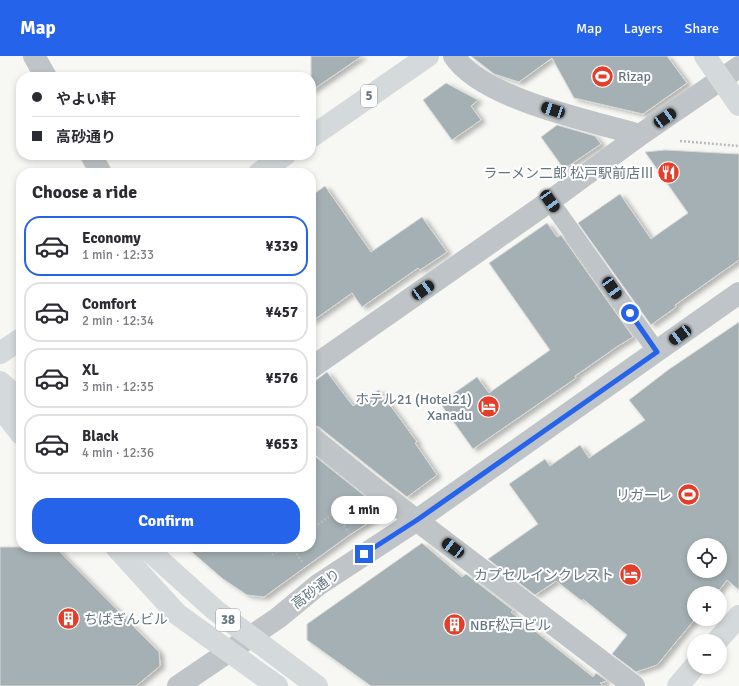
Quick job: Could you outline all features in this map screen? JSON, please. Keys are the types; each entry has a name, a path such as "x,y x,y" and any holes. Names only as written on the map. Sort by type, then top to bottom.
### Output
{"main road":[{"name":"5","path":"316,134 428,56"},
{"path":"705,56 739,105"},
{"path":"266,168 278,160"},
{"path":"0,353 16,342"},
{"path":"0,382 16,396"},
{"path":"0,402 7,416 16,428"},
{"name":"38","path":"121,552 177,614 229,653 277,686"},
{"name":"38","path":"151,552 210,606 317,686"},
{"path":"723,634 739,616"},
{"path":"678,686 688,674"}],"street":[{"path":"34,56 43,72"},
{"path":"454,56 458,62 481,82 511,96 640,135"},
{"path":"316,365 550,201 640,135 739,66"},
{"name":"高砂通り","path":"178,686 252,637 318,585 417,520 739,293"},
{"path":"316,441 634,686"}],"lane":[{"path":"550,201 657,352"}],"path":[{"path":"640,135 702,144 739,146"},
{"path":"316,526 373,486"},
{"path":"272,555 276,552"}],"building":[{"path":"311,56 362,56 316,88 316,72 311,72"},
{"path":"471,56 667,56 687,83 643,114 574,98 552,58 519,82 494,74"},
{"path":"446,83 478,100 471,106 481,120 452,140 423,100"},
{"path":"557,125 595,136 601,144 564,169 541,137"},
{"path":"665,150 739,154 739,260 675,305 676,307 651,325 578,223 620,194 651,239 688,213 645,152"},
{"path":"325,186 371,252 422,217 447,252 420,270 418,268 362,307 352,293 316,318 316,192"},
{"path":"547,223 557,237 561,235 633,337 575,376 576,378 473,449 440,403 477,377 489,393 550,350 489,263"},
{"path":"739,322 739,590 727,580 722,586 687,586 687,626 689,626 657,665 636,672 612,654 627,635 583,599 582,601 556,581 535,595 488,559 538,524 509,484 545,459 550,466 580,445 589,458 645,420 629,400 668,370"},
{"path":"327,372 353,406 379,390 417,442 415,443 437,475 407,497 319,427 316,426 316,380"},
{"path":"316,457 385,512 348,536 264,597 247,595 223,579 192,552 316,552"},
{"path":"422,543 462,577 466,574 513,610 511,612 593,677 596,673 607,681 600,683 604,686 371,686 307,640 307,624"},
{"name":"ちばぎんビル","path":"0,547 16,547 16,552 60,552 159,652 160,666 136,686 0,686"}],"place":[{"name":"Rizap","path":"602,76"},
{"name":"ラーメン二郎 松戸駅前店Ⅲ","path":"669,173"},
{"name":"ホテル21 (Hotel21) Xanadu","path":"488,407"},
{"name":"リガーレ","path":"688,495"},
{"name":"カプセルインクレスト","path":"630,575"},
{"name":"ちばぎんビル","path":"68,619"},
{"name":"NBF松戸ビル","path":"455,625"}],"route":[{"path":"364,554 417,520 657,352 630,313"}]}
